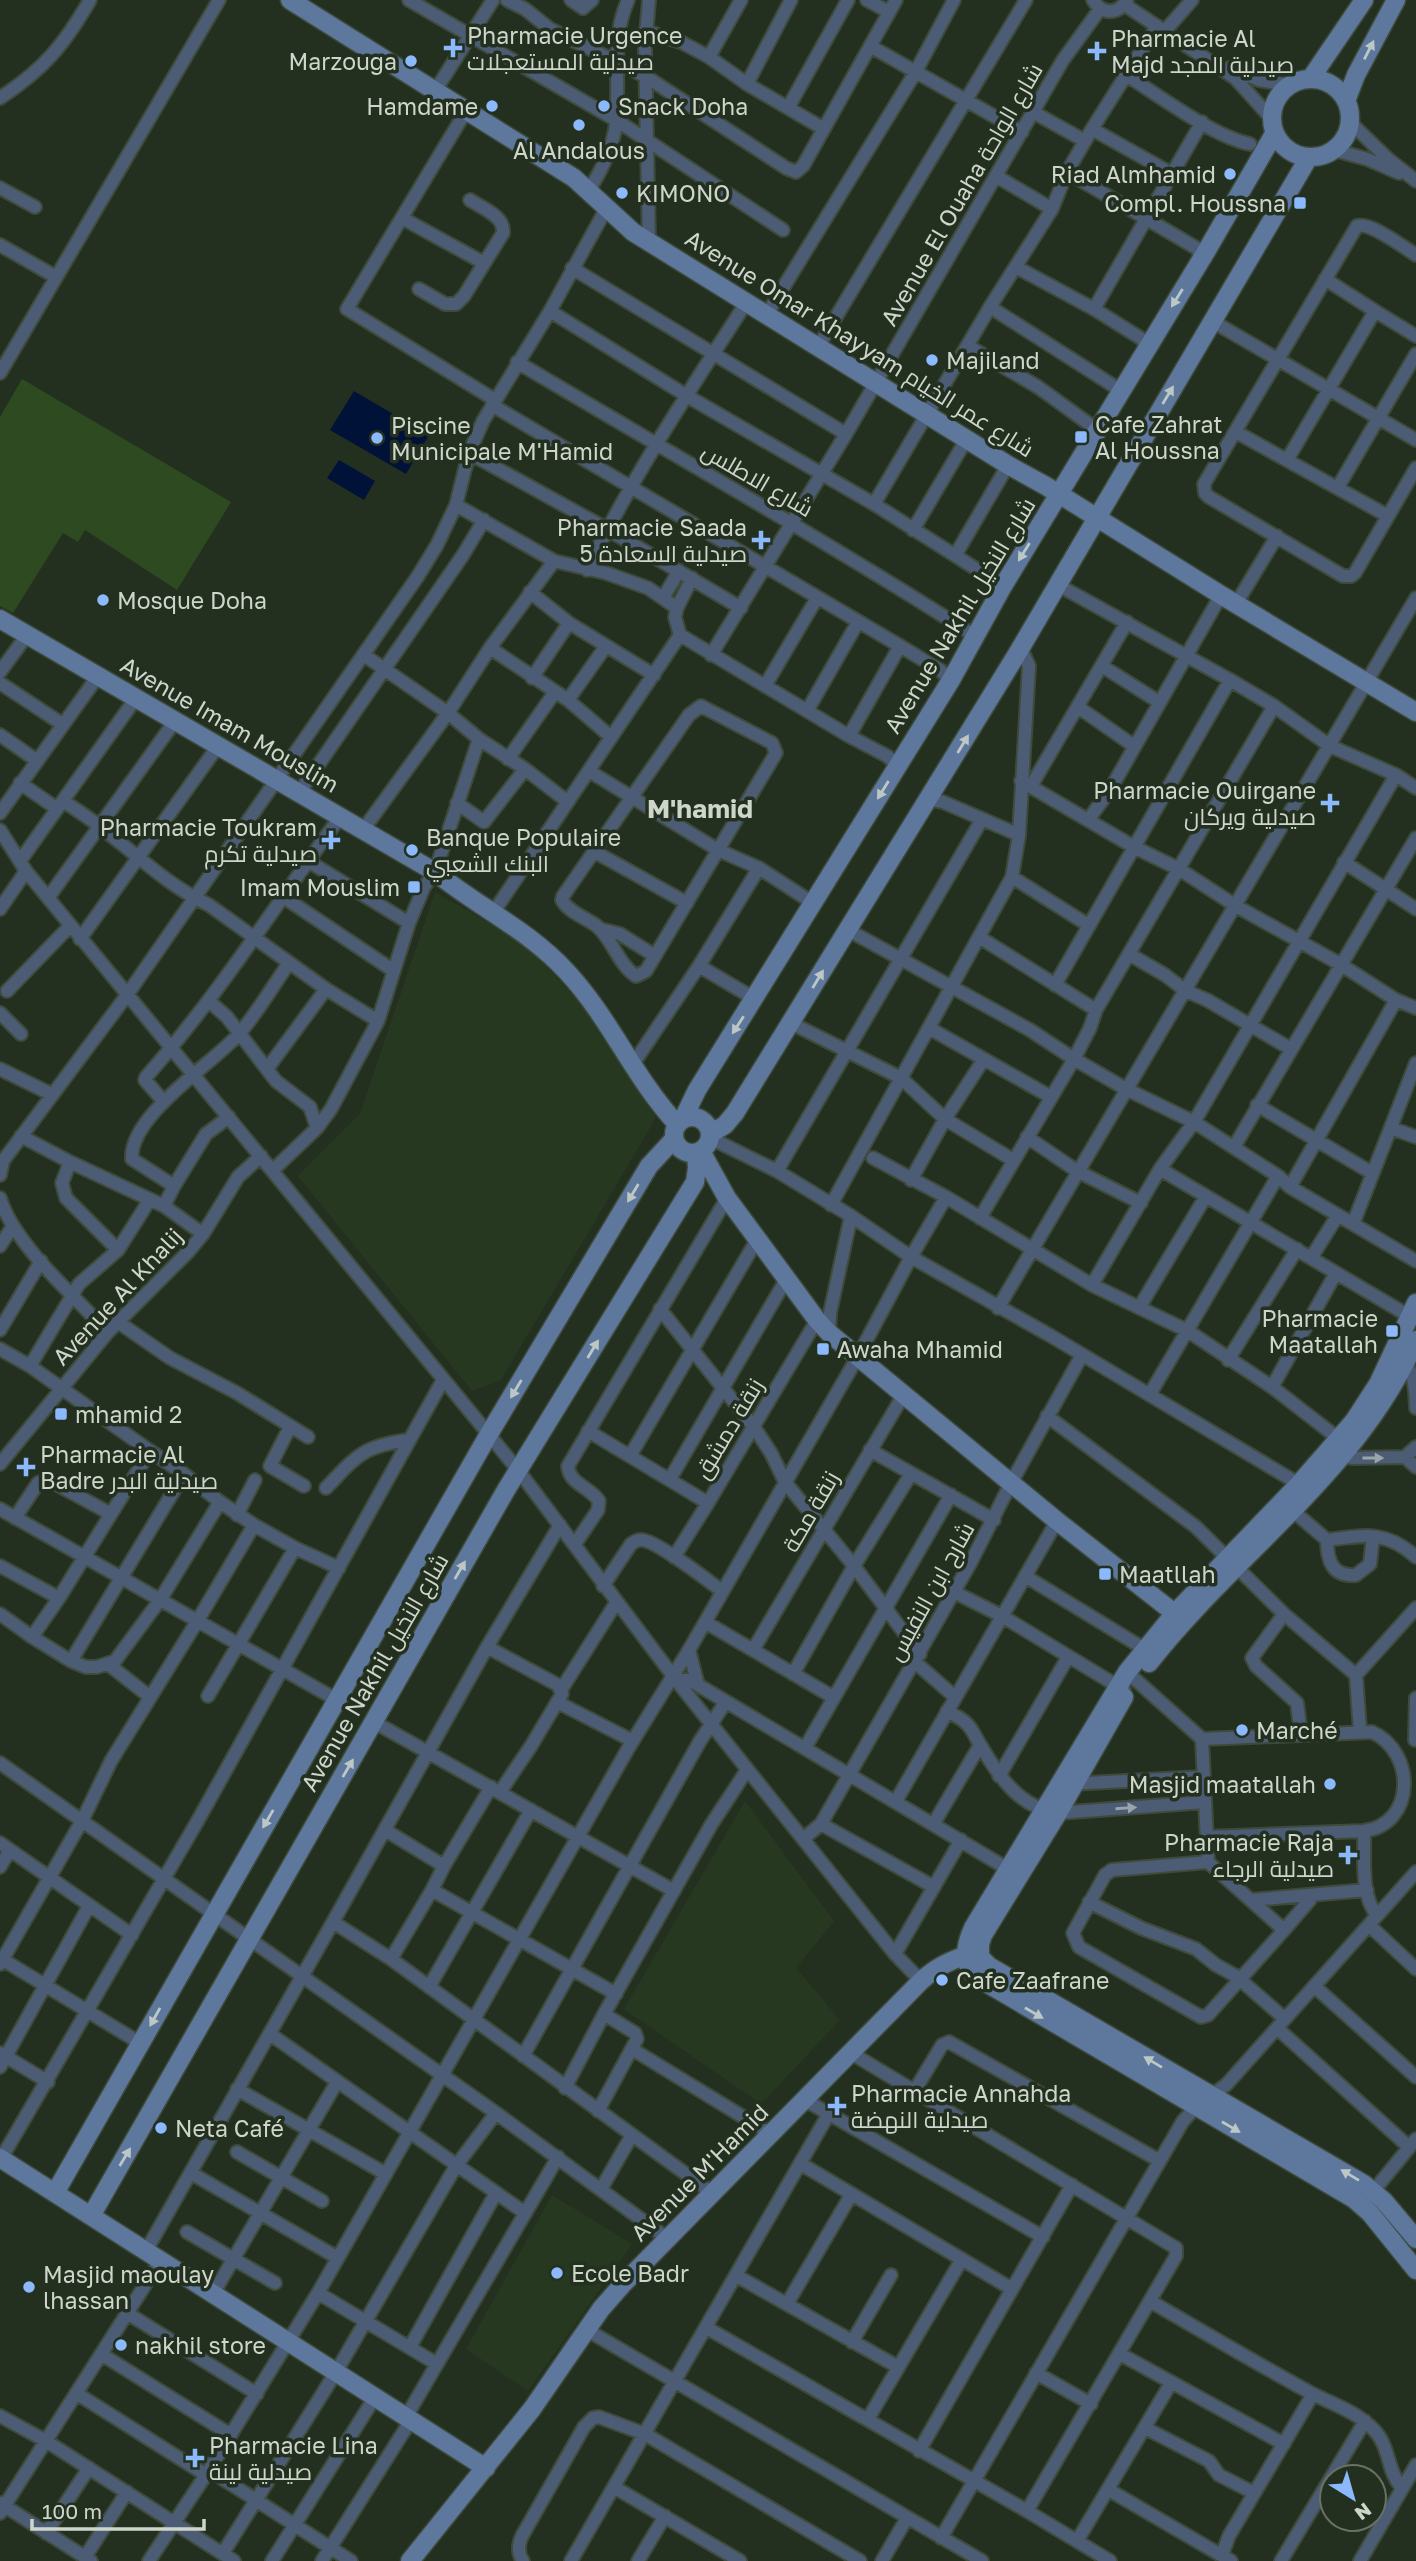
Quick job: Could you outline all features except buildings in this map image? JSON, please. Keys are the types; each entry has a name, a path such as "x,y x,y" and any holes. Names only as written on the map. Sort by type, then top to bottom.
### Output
{"street":[{"path":"0,98 37,72 51,58 72,33 90,0"},
{"path":"0,373 219,0"},
{"name":"Avenue Omar Khayyam شارع عمر الخيام","path":"290,0 589,190 623,225 649,242 925,415 1416,712"},
{"path":"409,0 616,120 783,230"},
{"path":"435,91 493,0"},
{"path":"507,0 550,29 645,76 793,171 803,166 896,0"},
{"path":"571,0 583,8 592,0"},
{"path":"589,190 607,158 616,120 619,25 628,0"},
{"path":"709,57 741,0"},
{"path":"747,85 791,0"},
{"path":"788,108 848,0"},
{"path":"867,0 889,12"},
{"path":"767,314 915,72 954,0"},
{"path":"818,347 1026,0"},
{"path":"874,504 990,307 1052,209 1067,172 1126,75 1160,29 1192,0"},
{"path":"1311,78 1364,0"},
{"path":"1346,101 1356,75 1396,0"},
{"path":"645,2 649,242"},
{"path":"1096,4 1112,12 1126,2 1160,29 1235,78 1273,126 1286,149 1295,154 1322,156 1334,150 1345,138 1350,122 1346,101 1332,85 1311,78 1289,85 1259,80 1204,57"},
{"name":"Avenue El Ouaha شارع الواحة","path":"711,655 846,434 1096,4"},
{"path":"645,31 681,42 709,57 747,85 824,130"},
{"path":"870,46 1022,132"},
{"path":"1126,75 1202,122 1239,142 1250,144"},
{"path":"1273,126 1277,97 1289,85"},
{"path":"466,111 347,309 631,488 900,646 940,670 951,680"},
{"path":"1033,112 1085,141"},
{"path":"1094,309 1174,175 1202,122"},
{"path":"1350,122 1388,159 1416,181"},
{"name":"Avenue Nakhil شارع النخيل","path":"55,2193 489,1434 649,1166 678,1127 697,1090 951,680 1058,493 1200,260 1273,126"},
{"path":"1092,129 1174,175"},
{"path":"1334,150 1367,159 1416,181"},
{"path":"1180,1617 857,1358 823,1326 727,1198 704,1174 704,1144 702,1120 695,1117 678,1127 682,1151 704,1144 735,1113 1017,654 1309,157"},
{"path":"1067,172 1198,248 1200,260"},
{"path":"996,176 1052,209"},
{"path":"0,188 35,207"},
{"path":"419,289 445,304 456,304 464,296 503,233 503,225 496,216 470,200"},
{"path":"0,1175 1,1161 127,995 364,655 430,555 456,505 469,453 493,403 550,310 606,209"},
{"path":"402,218 484,263"},
{"path":"1416,255 1372,228 1360,225 1354,229 1204,484 1205,493 1343,576 1351,576 1416,468"},
{"path":"0,245 56,276"},
{"path":"1016,267 1094,309 1142,340 1147,347"},
{"path":"572,268 846,434"},
{"path":"1325,279 1416,336"},
{"path":"587,570 607,529 656,445 746,303"},
{"path":"990,307 1120,390"},
{"path":"550,310 687,396 874,504 1003,586"},
{"path":"1287,460 1375,310"},
{"path":"1212,321 1416,440"},
{"path":"968,346 1038,387 1096,429"},
{"path":"1338,487 1416,354"},
{"name":"شارع الاطلس","path":"517,362 793,523 975,636"},
{"path":"1236,432 1388,516"},
{"path":"913,530 966,440"},
{"path":"469,453 607,529 741,608"},
{"path":"956,554 1008,465"},
{"path":"456,505 554,561 606,573 648,588 677,608"},
{"path":"299,793 463,555 484,520"},
{"path":"1088,820 1110,790 1187,657 1278,536"},
{"path":"363,830 554,561"},
{"path":"663,598 679,571"},
{"path":"692,578 675,617 680,635 898,765"},
{"path":"1058,585 1274,706 1330,746 1396,775 1416,788"},
{"path":"530,593 569,623 654,675"},
{"path":"765,686 817,598"},
{"path":"998,1308 1368,681 1412,614 1416,598"},
{"name":"Avenue Imam Mouslim","path":"0,619 435,872 462,894 531,938 569,974 600,1013 658,1103 678,1127"},
{"path":"807,711 858,622"},
{"path":"1026,784 1078,707 1127,622"},
{"path":"533,678 569,623"},
{"path":"0,672 27,635"},
{"path":"493,913 680,635"},
{"path":"568,700 606,646"},
{"path":"849,736 900,646"},
{"path":"490,648 568,700 611,737"},
{"path":"831,1205 1012,877 1026,784 1029,666 1024,655 1017,654"},
{"path":"364,655 568,802"},
{"path":"1102,666 1159,702"},
{"path":"0,813 98,676"},
{"path":"1055,985 1230,680"},
{"path":"0,683 62,724"},
{"path":"508,759 555,692"},
{"path":"0,909 63,801 136,698"},
{"path":"980,1218 1074,1059 1096,1010 1274,706"},
{"path":"600,929 636,976 646,971 774,759 775,747 772,743 706,707 696,709 562,900 567,907 600,929 620,934 655,956"},
{"path":"1078,707 1133,747"},
{"path":"48,898 175,721"},
{"path":"0,735 36,760"},
{"path":"273,1170 317,1128 331,1110 378,1021 409,923 424,887 435,872 479,739"},
{"path":"80,939 218,746"},
{"path":"457,803 484,822 525,769"},
{"path":"589,771 718,850 760,868 813,903"},
{"path":"1092,1285 1160,1169 1194,1122 1396,775"},
{"path":"20,783 56,808 63,801"},
{"path":"1026,784 1134,847 1178,869 1396,1000 1416,1008"},
{"path":"928,799 1019,835"},
{"path":"63,801 100,826 138,859 209,905 326,989 378,1021"},
{"path":"164,1102 145,1080 209,1001 340,817"},
{"path":"777,1171 981,821"},
{"path":"0,830 23,866 80,939 173,1048 518,1469 674,1678 895,1954 921,1981"},
{"path":"1234,1147 1416,838"},
{"path":"595,852 687,903"},
{"path":"308,861 409,923"},
{"path":"1344,862 1416,909"},
{"path":"633,1064 760,868"},
{"path":"1012,877 1088,925"},
{"path":"282,896 394,971"},
{"path":"7,991 70,926"},
{"path":"848,930 1030,1030 1126,1089 1194,1122 1278,1176 1290,1187 1416,1261"},
{"path":"979,937 1096,1010"},
{"path":"1129,954 1166,975 1186,991 1291,1049"},
{"path":"174,1186 132,1159 132,1150 141,1130 193,1073 239,1034 289,963"},
{"path":"699,966 755,999"},
{"path":"267,1069 326,989"},
{"path":"1290,1187 1396,1000"},
{"path":"209,1001 227,1017 276,1081 310,1107 317,1128"},
{"path":"0,1013 21,1034"},
{"path":"791,1023 901,1078 945,1119 1013,1160"},
{"path":"929,1028 1051,1097"},
{"path":"911,1180 945,1119 984,1059"},
{"path":"1353,1224 1416,1063"},
{"path":"0,1069 51,1094"},
{"path":"1257,1105 1372,1173"},
{"path":"164,1206 206,1134 229,1117"},
{"path":"1391,1128 1416,1138"},
{"path":"21,1136 71,1163 164,1206 203,1234"},
{"path":"1027,1137 1077,1171 1140,1203"},
{"path":"704,1144 777,1171 911,1257 1150,1394 1304,1488"},
{"name":"Avenue Al Khalij","path":"0,1464 108,1332 203,1234 238,1177 261,1156"},
{"path":"873,1158 946,1197 1092,1285 1188,1331 1272,1387 1336,1449 1405,1458 1416,1467"},
{"path":"71,1163 62,1183 66,1198 118,1250"},
{"path":"1160,1169 1336,1273 1413,1310 1398,1360"},
{"name":"Avenue Nakhil شارع النخيل","path":"91,2216 518,1469 704,1174"},
{"path":"1150,1394 1278,1176"},
{"path":"1139,1308 1206,1196"},
{"path":"153,2559 318,2293 632,1741 674,1678 946,1197"},
{"path":"0,1198 13,1226 41,1261 108,1332"},
{"path":"575,1544 598,1510 599,1501 575,1481 569,1474 568,1466 727,1198"},
{"path":"30,1367 79,1283 118,1250 149,1201"},
{"path":"823,1326 831,1313 851,1216"},
{"path":"1311,1258 1338,1216"},
{"path":"0,1246 13,1226"},
{"path":"630,1456 758,1238"},
{"path":"1228,1360 1297,1249"},
{"path":"0,1330 41,1261"},
{"path":"1272,1387 1336,1273"},
{"path":"670,1479 786,1278"},
{"path":"660,1309 754,1427 785,1482 886,1606 917,1658 955,1697"},
{"path":"118,1322 170,1358 308,1437"},
{"name":"زنقة دمشق","path":"674,1557 754,1427 823,1326"},
{"path":"1416,1339 1398,1360 1336,1449 1304,1488 1180,1617 1126,1682 972,1954 969,1968 976,1977 1196,2107 1368,2198 1416,2270"},
{"path":"0,1349 184,1474 237,1515 295,1548 339,1568"},
{"name":"شارح ابن النفيس","path":"803,1839 821,1824 851,1774 994,1520 1011,1483 1082,1355"},
{"path":"1398,1360 1412,1370 1416,1408"},
{"path":"443,1380 165,1878 1,2159 486,2468"},
{"name":"زنقة مكة","path":"753,1650 904,1394"},
{"path":"1048,1416 1196,1527 1284,1614 1356,1675 1360,1731"},
{"path":"290,1427 271,1466 304,1486"},
{"path":"588,1431 708,1503"},
{"path":"326,1488 360,1453 386,1443 409,1440"},
{"path":"1405,1458 1416,1447"},
{"path":"870,1450 994,1520"},
{"path":"32,1637 150,1451"},
{"path":"71,1661 184,1474"},
{"path":"793,1674 854,1566 911,1474"},
{"path":"15,1518 43,1479 111,1514"},
{"path":"237,1515 255,1480"},
{"path":"1231,1564 1292,1510 1304,1488"},
{"path":"805,1748 951,1495"},
{"path":"0,1614 71,1661 86,1667 97,1667 115,1661 160,1600 220,1503"},
{"path":"0,1509 337,1700"},
{"path":"1292,1510 1327,1540 1373,1537 1397,1542 1416,1557"},
{"path":"896,1801 1057,1521"},
{"path":"140,2043 1,1960 83,1819 111,1761 254,1525"},
{"path":"127,2492 88,2559 1,2507 127,2313 191,2173 237,2089 487,1647 560,1525"},
{"path":"1327,1540 1328,1560 1332,1567 1338,1573 1348,1576 1361,1574 1370,1564 1373,1537"},
{"path":"603,1586 623,1554 638,1540 652,1543 722,1591"},
{"path":"208,1696 295,1548"},
{"path":"0,1566 59,1598"},
{"path":"1025,1576 1150,1652"},
{"path":"954,1592 1002,1616 1068,1657 1126,1682 1202,1739 1360,1731 1380,1735 1399,1747 1408,1759 1412,1774 1412,1800 1394,1821 1381,1828 1364,1831 1207,1837"},
{"path":"391,1959 444,1866 559,1696 616,1602"},
{"path":"1356,1675 1416,1608"},
{"path":"1284,1614 1252,1658 1256,1666 1297,1703 1301,1734"},
{"path":"705,1622 833,1697"},
{"path":"487,1647 558,1685 559,1696"},
{"path":"689,1650 698,1685"},
{"path":"999,1776 1068,1657"},
{"path":"108,1664 150,1697"},
{"path":"674,1678 698,1685 1008,1869"},
{"path":"559,1696 632,1741"},
{"path":"1399,1747 1415,1740 1416,1698"},
{"path":"523,2056 699,1741 725,1703"},
{"path":"947,1711 965,1722 999,1776 1029,1805 1050,1812 1205,1802"},
{"path":"374,1722 674,1891"},
{"path":"1202,1739 1208,1862"},
{"path":"934,1824 980,1745"},
{"path":"0,1763 83,1819 558,2157 668,2239"},
{"path":"565,2088 674,1891 733,1788 747,1770"},
{"path":"1066,1784 1204,1777"},
{"path":"429,1987 531,1810"},
{"path":"1050,1812 1008,1869 973,1928 967,1940 972,1954 1212,2096 1368,2198 1416,2239"},
{"path":"821,1824 934,1887"},
{"path":"385,1830 444,1866"},
{"path":"1364,1831 1367,1890 1373,1920 1416,1969"},
{"path":"895,1954 961,1840"},
{"path":"0,1867 5,1846 132,1935"},
{"path":"1284,1930 1208,1862 1112,1870 1105,1875 1073,1933 1079,1947 1198,2016 1208,2015 1240,1980 1284,1930 1314,1895"},
{"path":"941,2538 1183,2121 1196,2107 1226,2085 1416,1872"},
{"path":"432,1890 616,1994"},
{"path":"1251,1900 1367,1890"},
{"path":"1090,1902 1141,1928 1196,1949 1240,1980 1281,2023 1413,2143 1368,2198"},
{"path":"48,2082 2,2059 89,1906"},
{"path":"333,1922 391,1959 712,2193"},
{"name":"Avenue M'Hamid","path":"410,2561 486,2468 622,2285 921,1981 939,1967 972,1954"},
{"path":"1314,1986 1416,2077"},
{"path":"598,2111 637,2039 635,2033 604,2014"},
{"path":"270,2034 525,2213"},
{"path":"915,2090 942,2045 949,2042 1160,2161"},
{"path":"632,2049 771,2134"},
{"path":"850,2053 1172,2245 1177,2252 1027,2511"},
{"path":"214,2294 337,2082"},
{"path":"237,2089 386,2174"},
{"path":"805,2100 1043,2236"},
{"path":"223,2553 336,2372 456,2166 496,2113"},
{"path":"571,2561 828,2115"},
{"path":"601,2189 632,2135"},
{"path":"237,2152 321,2201"},
{"path":"322,2561 409,2418 437,2364 558,2157"},
{"path":"801,2164 1012,2289"},
{"path":"191,2173 338,2258"},
{"path":"919,2451 1072,2185"},
{"path":"410,2347 496,2193"},
{"path":"787,2304 851,2195"},
{"path":"187,2232 275,2283"},
{"path":"868,2419 962,2259"},
{"path":"852,2342 891,2275"},
{"path":"737,2276 898,2367"},
{"path":"318,2293 437,2364"},
{"path":"1150,2301 1312,2394 1354,2413 1365,2421 1385,2444 1401,2487"},
{"path":"127,2313 257,2393"},
{"path":"706,2328 868,2419 1110,2561"},
{"path":"587,2330 977,2560"},
{"path":"101,2354 231,2435"},
{"path":"1119,2354 1284,2444"},
{"path":"1036,2372 1091,2404"},
{"path":"1077,2541 1171,2383"},
{"path":"76,2393 351,2561"},
{"path":"1109,2490 1227,2558 1229,2536 1312,2394"},
{"path":"272,2561 374,2397"},
{"path":"0,2416 46,2441 234,2561"},
{"path":"523,2561 519,2556 518,2543 584,2427 593,2418 609,2420 645,2434 860,2561"},
{"path":"1281,2561 1365,2421"},
{"path":"1145,2428 1209,2461 1219,2475 1254,2493"},
{"path":"1360,2561 1416,2465"},
{"path":"46,2533 89,2468"},
{"path":"614,2487 665,2516 722,2557 740,2561"},
{"path":"638,2561 665,2516"},
{"path":"882,2561 907,2518"}],"shaded area":[{"path":"22,379 231,502 177,590 85,530 78,542 63,533 13,613 0,606 0,417"},
{"path":"435,892 525,944 585,1008 656,1118 501,1380 472,1391 298,1176 360,1114"},
{"path":"745,1801 834,1921 796,1968 840,2020 761,2104 624,2009"},
{"path":"552,2195 632,2244 528,2391 466,2349"}],"water":[{"path":"354,391 429,435 406,474 330,430"},
{"path":"339,460 375,481 364,500 327,478"}],"place":[{"name":"Pharmacie Urgence صيدلية المستعجلات","path":"453,48"},
{"name":"Pharmacie Al Majd صيدلية المجد","path":"1097,51"},
{"name":"Marzouga","path":"411,61"},
{"name":"Hamdame","path":"492,106"},
{"name":"Snack Doha","path":"604,106"},
{"name":"Al Andalous","path":"579,125"},
{"name":"Riad Almhamid","path":"1230,174"},
{"name":"KIMONO","path":"622,193"},
{"name":"Compl. Houssna","path":"1300,203"},
{"name":"Majiland","path":"932,360"},
{"name":"Cafe Zahrat Al Houssna","path":"1081,437"},
{"name":"Piscine Municipale M'Hamid","path":"377,438"},
{"name":"Pharmacie Saada 5 صيدلية السعادة","path":"761,540"},
{"name":"Mosque Doha","path":"103,600"},
{"name":"Pharmacie Ouirgane صيدلية ويركان","path":"1330,803"},
{"name":"Pharmacie Toukram صيدلية تكرم","path":"331,840"},
{"name":"Banque Populaire البنك الشعبي","path":"412,850"},
{"name":"Imam Mouslim","path":"414,887"},
{"name":"Pharmacie Maatallah","path":"1392,1331"},
{"name":"Awaha Mhamid","path":"823,1349"},
{"name":"mhamid 2","path":"61,1414"},
{"name":"Pharmacie Al Badre صيدلية البدر","path":"26,1467"},
{"name":"Maatllah","path":"1105,1574"},
{"name":"Marché","path":"1242,1730"},
{"name":"Masjid maatallah","path":"1330,1784"},
{"name":"Pharmacie Raja صيدلية الرجاء","path":"1348,1855"},
{"name":"Cafe Zaafrane","path":"942,1980"},
{"name":"Pharmacie Annahda صيدلية النهضة","path":"837,2106"},
{"name":"Neta Café","path":"161,2128"},
{"name":"Ecole Badr","path":"557,2273"},
{"name":"Masjid maoulay lhassan","path":"29,2287"},
{"name":"nakhil store","path":"121,2345"},
{"name":"Pharmacie Lina صيدلية لينة","path":"195,2458"}],"district":[{"name":"M'hamid","path":"700,808"}]}
